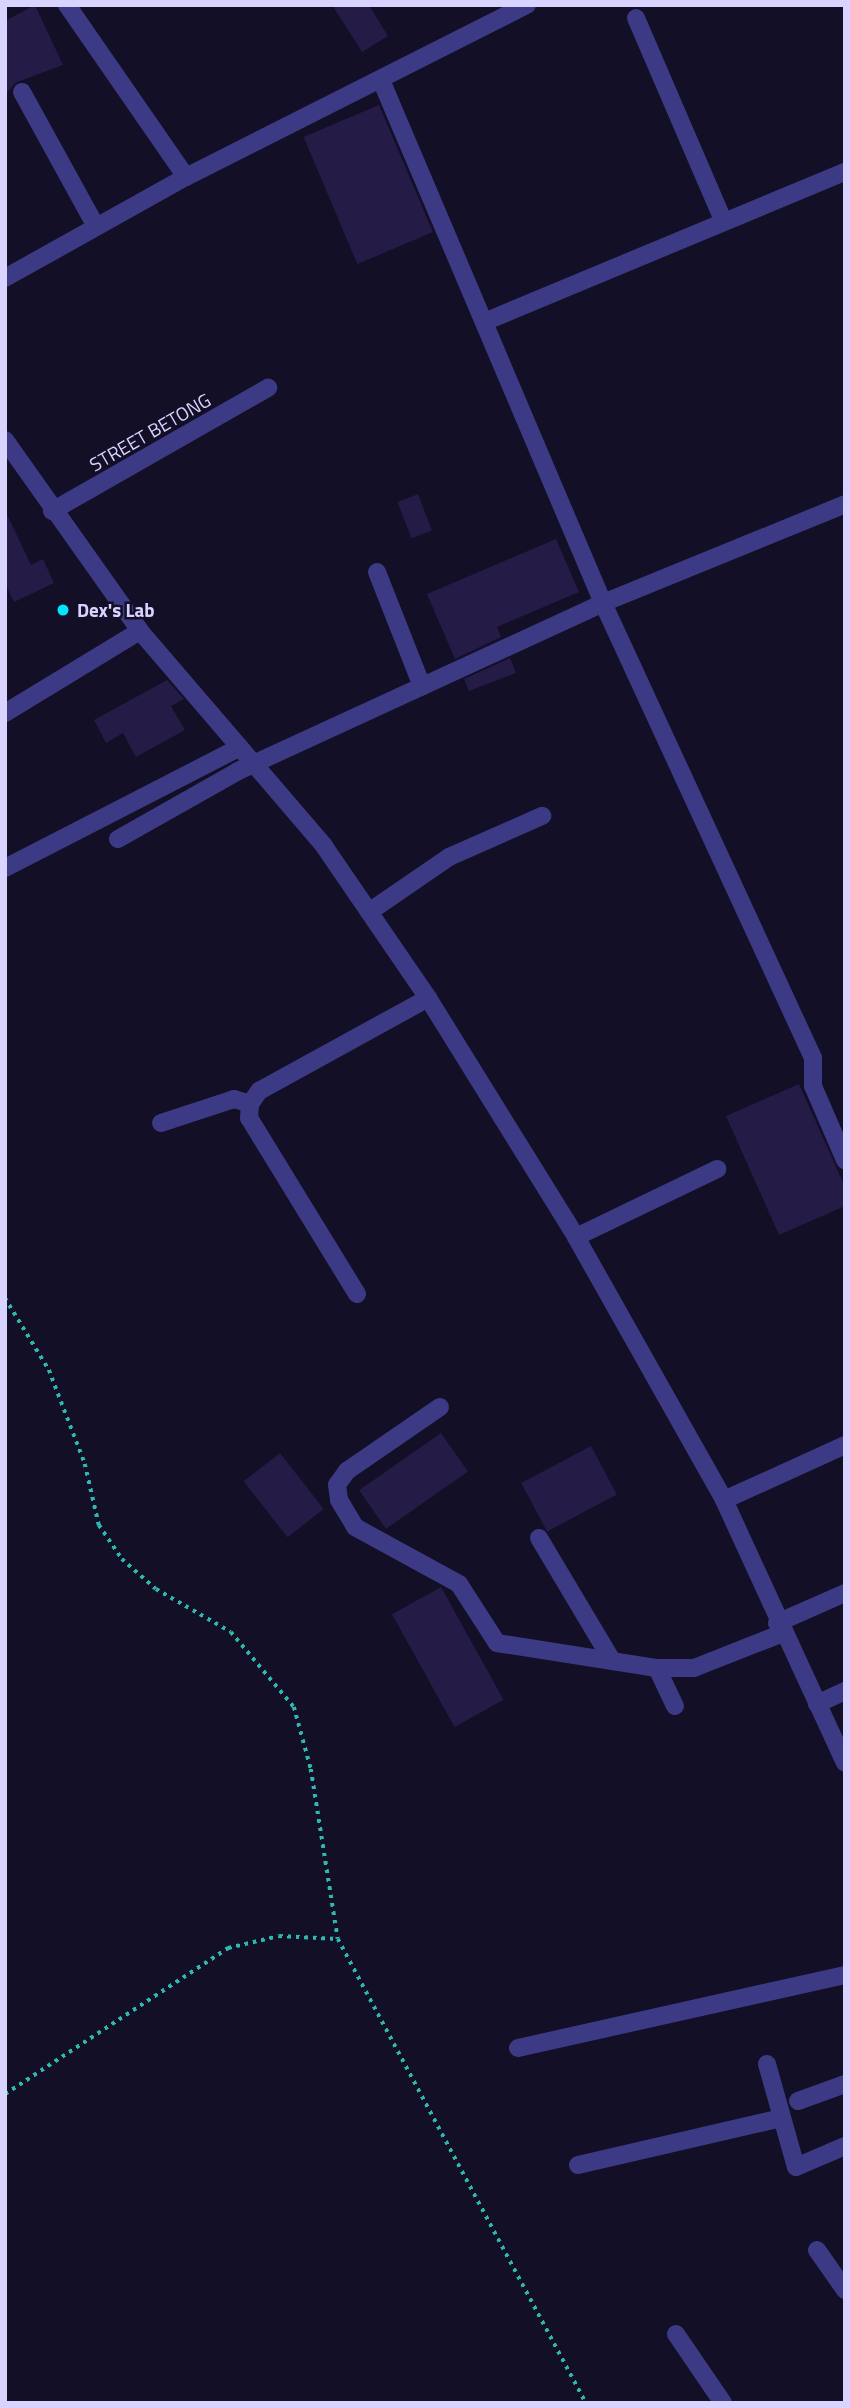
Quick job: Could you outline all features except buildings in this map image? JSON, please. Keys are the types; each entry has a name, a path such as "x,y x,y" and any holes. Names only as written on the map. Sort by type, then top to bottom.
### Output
{"street":[{"path":"68,5 186,177"},
{"path":"5,278 95,225 186,177 527,5"},
{"path":"636,18 722,218"},
{"path":"381,79 603,603 813,1058 813,1086 845,1160"},
{"path":"22,92 95,225"},
{"path":"484,322 722,218 845,172"},
{"name":"STREET BETONG","path":"52,510 268,388"},
{"path":"5,440 140,631 254,764 369,912 428,998 576,1237 724,1500 780,1628 845,1763"},
{"path":"118,839 254,764 603,603 845,504"},
{"path":"377,572 422,687"},
{"path":"5,713 140,631"},
{"path":"5,868 240,747"},
{"path":"369,912 449,857 542,816"},
{"path":"357,1294 249,1118 250,1104 259,1091 428,998"},
{"path":"161,1123 233,1100 250,1104"},
{"path":"576,1237 717,1169"},
{"path":"440,1407 342,1478 339,1500 355,1527 459,1584 497,1643 611,1658 657,1668 694,1668 780,1628 845,1593"},
{"path":"724,1500 845,1445"},
{"path":"540,1538 611,1658"},
{"path":"657,1668 675,1706"},
{"path":"817,1704 845,1691"},
{"path":"518,2048 845,1975"},
{"path":"767,2064 796,2167 845,2146"},
{"path":"799,2102 845,2084"},
{"path":"578,2165 782,2118"},
{"path":"817,2250 845,2290"},
{"path":"676,2334 723,2403"}],"path":[{"path":"5,1298 49,1370 85,1464 99,1525 122,1559 156,1590 231,1632 294,1707 311,1769 338,1939 586,2403"},
{"path":"5,2094 228,1948 279,1936 338,1939"}],"place":[{"name":"Dex's Lab","path":"63,610"}]}
